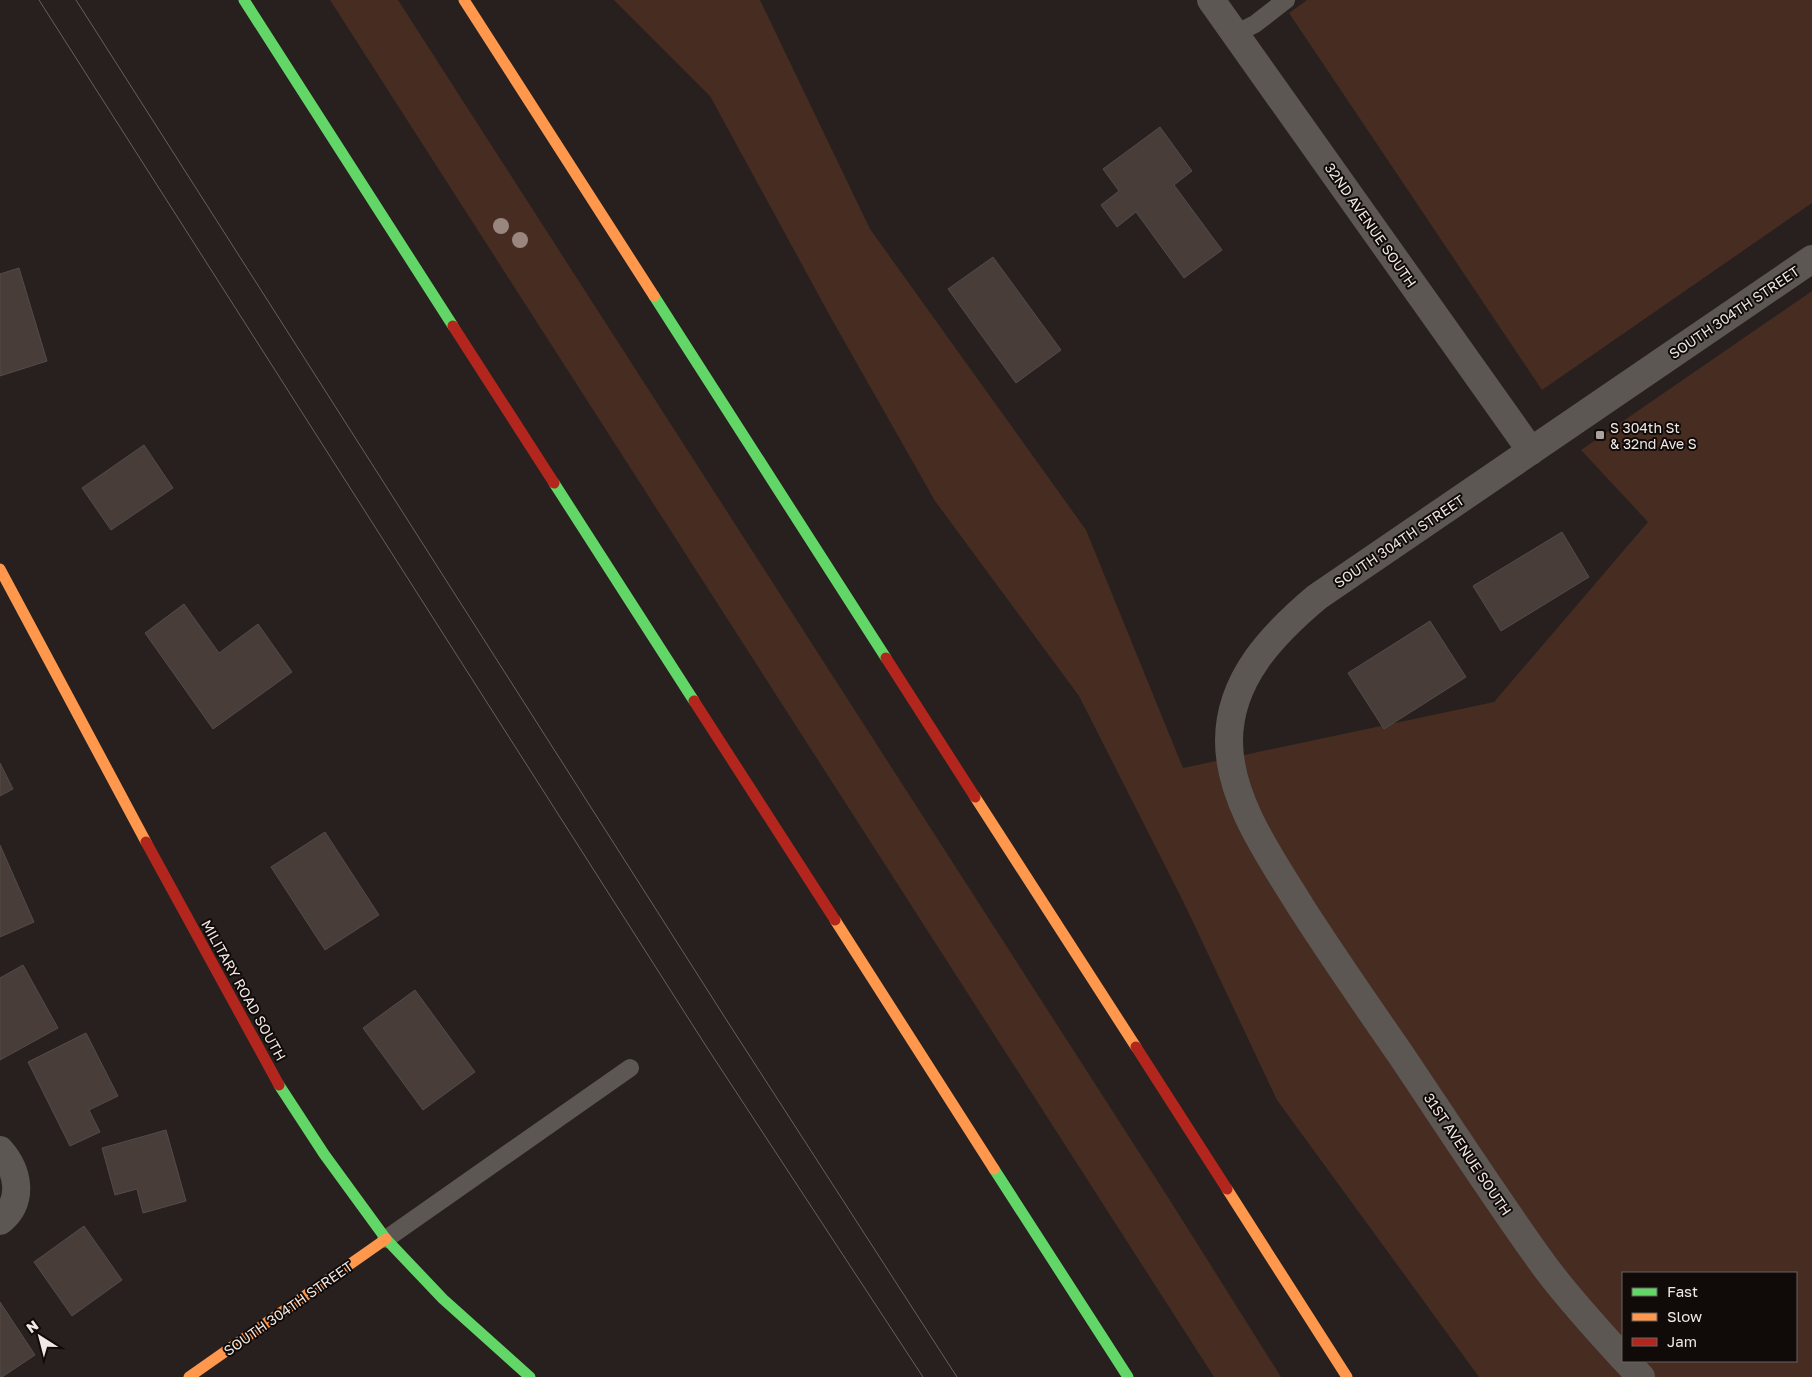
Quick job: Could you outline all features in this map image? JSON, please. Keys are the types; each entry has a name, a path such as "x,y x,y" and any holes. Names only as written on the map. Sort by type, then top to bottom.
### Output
{"main road":[{"path":"244,0 1128,1377"},
{"path":"464,0 1348,1377"},
{"name":"MILITARY ROAD SOUTH","path":"0,569 109,775 280,1087 324,1154 386,1239 444,1299 530,1377"},
{"name":"SOUTH 304TH STREET","path":"189,1377 386,1239"}],"street":[{"name":"32ND AVENUE SOUTH","path":"1211,0 1531,451"},
{"name":"SOUTH 304TH STREET","path":"1324,942 1267,852 1239,794 1231,764 1229,742 1231,717 1240,685 1258,657 1287,623 1317,597 1812,260"},
{"name":"31ST AVENUE SOUTH","path":"1324,942 1544,1266 1622,1358"},
{"path":"0,1150 10,1161 15,1175 16,1190 12,1205 0,1221"},
{"name":"31ST AVENUE SOUTH","path":"1626,1362 1641,1377"}],"lane":[{"path":"1235,34 1255,24 1286,0"},
{"path":"386,1239 630,1068"}],"shaded area":[{"path":"330,0 398,0 1171,1202 1281,1377 1214,1377"},
{"path":"614,0 760,0 870,229 1086,530 1183,768 1494,702 1648,522 1581,450 1812,291 1812,1377 1479,1377 1277,1100 1183,901 1079,696 935,501 830,316 710,96"},
{"path":"1307,0 1812,0 1812,203 1542,390 1289,13"}],"building":[{"path":"1160,127 1192,171 1174,185 1222,250 1184,278 1136,212 1117,227 1101,205 1119,191 1103,169"},
{"path":"993,257 1061,350 1016,383 948,289"},
{"path":"19,268 47,361 0,376 0,274"},
{"path":"144,445 173,488 111,530 82,488"},
{"path":"1562,532 1589,577 1501,631 1473,586"},
{"path":"184,604 219,653 258,624 292,672 213,729 145,633"},
{"path":"1430,621 1466,677 1384,729 1348,673"},
{"path":"0,763 13,789 0,796"},
{"path":"325,832 379,915 325,950 271,867"},
{"path":"0,845 34,922 0,937"},
{"path":"23,965 58,1028 0,1060 0,978"},
{"path":"415,990 475,1072 423,1110 363,1028"},
{"path":"86,1033 118,1096 89,1110 100,1132 70,1146 28,1062"},
{"path":"166,1130 186,1201 143,1213 137,1189 115,1195 102,1148"},
{"path":"84,1226 122,1280 72,1316 34,1262"},
{"path":"0,1302 35,1355 2,1377 0,1377"}],"tram line":[{"path":"39,0 706,1046 923,1377"},
{"path":"76,0 731,1027 957,1377"}],"traffic: fast":[{"path":"244,0 453,326"},
{"path":"654,296 886,658"},
{"path":"554,483 694,701"},
{"path":"279,1085 324,1154 386,1239 443,1299 530,1377"},
{"path":"994,1169 1128,1377"}],"traffic: slow":[{"path":"464,0 654,296"},
{"path":"0,569 146,842"},
{"path":"975,797 1136,1047"},
{"path":"835,920 994,1169"},
{"path":"1227,1189 1347,1377"},
{"path":"189,1377 386,1239"}],"traffic: jam":[{"path":"453,326 554,483"},
{"path":"886,658 975,797"},
{"path":"694,701 835,920"},
{"path":"146,842 279,1085"},
{"path":"1136,1047 1227,1189"}],"place":[{"name":"S 304th St & 32nd Ave S","path":"1600,435"}]}
